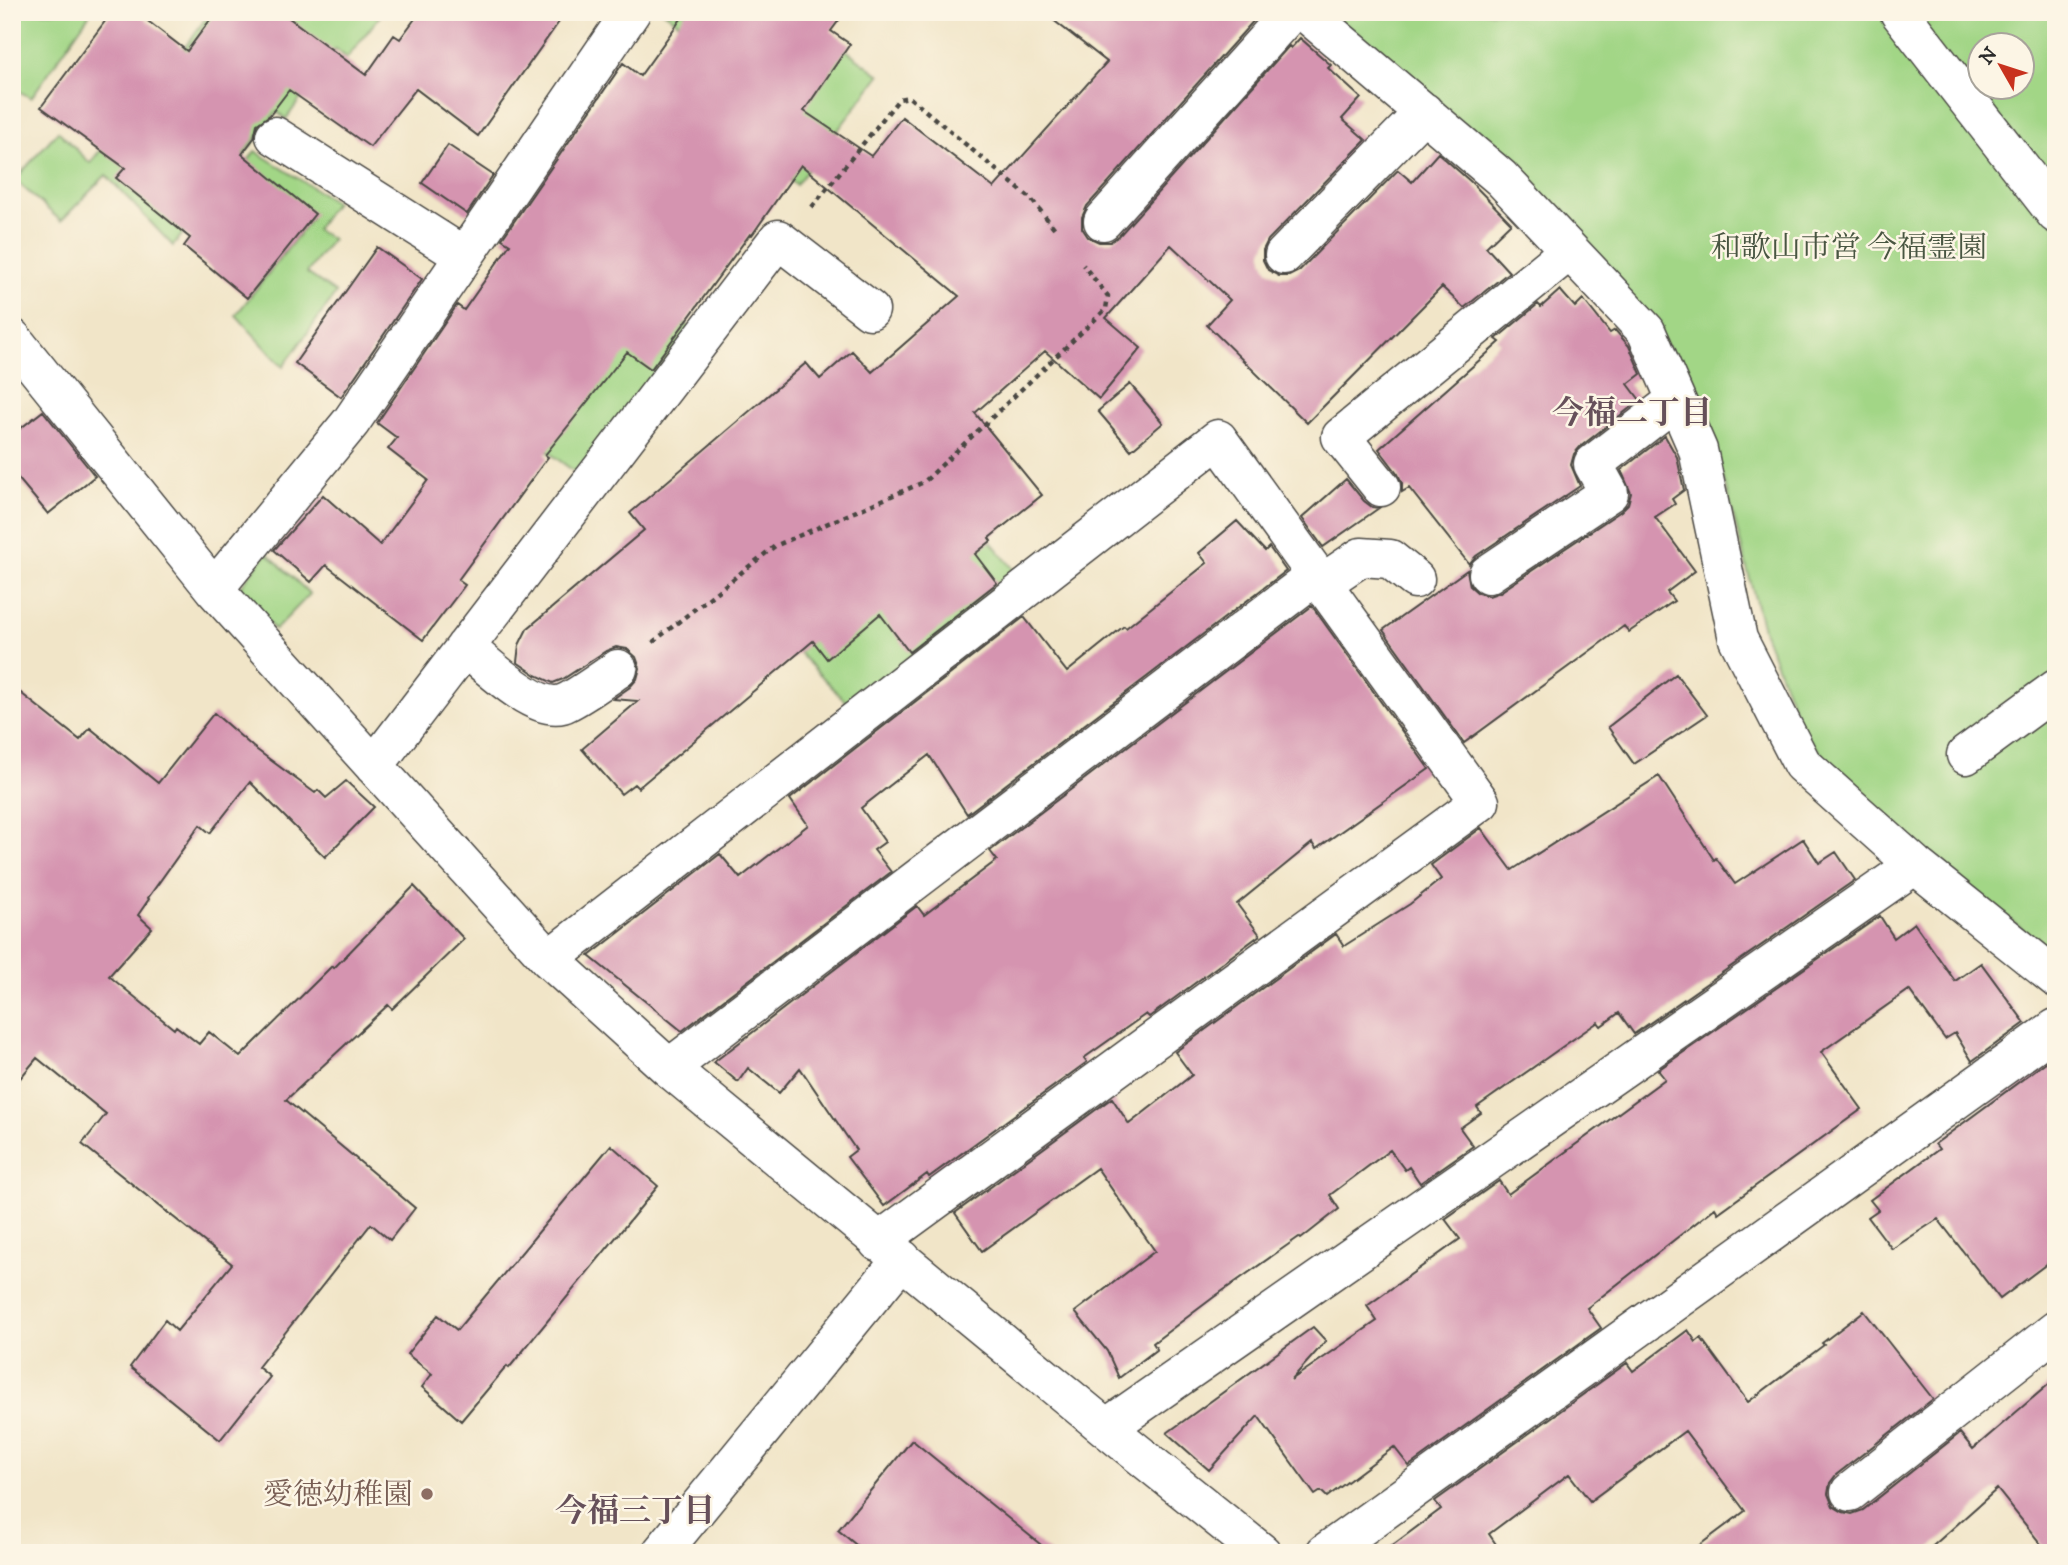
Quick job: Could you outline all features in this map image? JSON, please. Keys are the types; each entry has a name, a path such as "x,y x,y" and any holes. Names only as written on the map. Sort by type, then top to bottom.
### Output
{"street":[{"path":"214,589 351,422 631,12"},
{"path":"1102,221 1291,12"},
{"path":"1305,12 1338,24 1424,112 1501,178 1646,331 1698,450 1738,639 1802,764 1915,865 2056,978"},
{"path":"1899,12 2056,214"},
{"path":"1284,255 1424,112"},
{"path":"275,136 464,256"},
{"path":"374,766 778,239 870,310"},
{"path":"1381,487 1341,437 1569,251"},
{"path":"12,338 214,589 549,959 669,1068 1262,1553"},
{"path":"1488,574 1609,493 1593,464 1676,400"},
{"path":"549,959 1218,439 1321,578 1480,802 890,1250 661,1553"},
{"path":"669,1068 1321,578 1361,557 1390,559 1415,579"},
{"path":"465,647 522,692 542,704 562,704 618,669"},
{"path":"1966,755 2056,689"},
{"path":"1106,1428 1915,865"},
{"path":"1325,1553 2056,1028"},
{"path":"1850,1492 2056,1330"}],"path":[{"path":"783,243 899,99 909,97 1031,198 1056,231"},
{"path":"618,669 775,546 924,482 1106,309 1108,296 1082,264"}],"green space":[{"path":"12,12 91,12 31,98 12,87"},
{"path":"210,12 383,12 347,58 336,49 286,119 277,112 173,246 106,175 61,221 15,180 58,131 90,163 189,42"},
{"path":"664,12 794,12 880,75 796,185 704,117 737,65"},
{"name":"和歌山市営 今福霊園","path":"1327,12 2056,12 2056,956 1974,891 1838,775 1803,732 1764,633 1701,393 1610,270"},
{"path":"255,151 335,202 316,230 332,239 307,273 336,293 283,367 236,315 311,219 245,165"},
{"path":"623,277 690,327 579,475 540,446"},
{"path":"939,479 1021,578 853,709 803,657 748,587"},
{"path":"267,553 310,594 275,630 238,590"}],"building":[{"path":"112,12 136,12 187,51 216,12 281,12 366,75 394,35 400,39 420,12 566,12 478,136 416,89 370,147 289,90 270,115 257,124 254,138 242,154 315,214 247,298 184,246 190,238 116,178 125,168 41,107"},
{"path":"686,12 845,12 831,31 850,44 804,111 871,156 902,117 994,188 1107,62 1043,12 1252,12 1257,17 1087,206 1082,217 1082,228 1088,237 1099,242 1110,242 1119,236 1289,46 1291,48 1300,38 1331,65 1328,68 1361,98 1342,119 1366,140 1268,240 1263,250 1263,260 1268,270 1279,276 1289,276 1299,271 1398,170 1412,182 1438,153 1511,223 1486,247 1509,272 1464,308 1442,287 1307,423 1207,325 1230,300 1171,245 1106,318 1141,348 1099,399 1045,351 975,413 1042,495 989,538 991,541 975,554 997,583 909,652 880,614 827,659 813,641 638,788 634,784 621,794 582,749 638,701 613,699 637,679 640,668 636,657 627,649 616,647 553,683 517,662 519,645 527,629 644,530 630,513 806,363 820,379 852,351 872,372 959,296 801,165 651,369 627,352 545,455 548,457 458,580 465,585 423,640 326,565 311,582 274,550 323,495 380,545 428,480 388,449 397,438 377,423 457,305 464,310 510,244 502,239 623,63 640,76"},
{"path":"448,145 493,175 467,214 422,183"},
{"path":"377,247 422,279 341,397 295,363"},
{"path":"1560,290 1575,307 1583,299 1610,333 1615,330 1629,346 1641,374 1628,384 1640,400 1574,454 1571,465 1580,486 1476,556 1469,564 1409,488 1402,492 1398,474 1379,449 1500,342 1496,339 1538,304 1541,307"},
{"path":"1130,384 1163,423 1131,450 1098,411"},
{"path":"43,411 95,476 48,514 12,471 12,435"},
{"path":"1665,436 1677,457 1684,490 1672,499 1675,504 1655,517 1695,571 1667,592 1674,601 1629,632 1624,626 1464,743 1383,630 1467,570 1470,586 1478,593 1489,596 1500,592 1621,511 1628,504 1631,493 1621,470"},
{"path":"1346,479 1364,501 1379,508 1323,547 1302,518"},
{"path":"1237,521 1265,551 1269,547 1286,571 967,814 929,755 861,808 885,842 874,850 891,872 682,1031 589,956 720,854 740,878 808,825 790,799 1024,617 1067,672 1207,563 1199,553"},
{"path":"1312,606 1429,769 1316,849 1312,843 1237,904 1260,935 1149,1017 1146,1014 1084,1058 1087,1062 929,1177 927,1174 884,1206 847,1157 856,1150 800,1068 779,1093 748,1068 738,1082 714,1062 917,906 924,915 997,860 990,851"},
{"path":"1676,674 1707,715 1634,764 1608,727"},
{"path":"12,686 80,740 90,728 158,783 214,713 253,747 315,793 318,790 326,798 346,781 374,807 325,857 250,782 210,833 200,825 138,915 152,928 109,976 174,1029 176,1026 199,1044 209,1032 240,1057 332,966 334,968 414,886 464,939 392,1009 388,1005 286,1100 415,1208 390,1240 371,1224 258,1367 270,1377 220,1440 130,1367 165,1320 177,1331 232,1264 82,1144 106,1114 37,1058 12,1088"},
{"path":"1659,776 1714,860 1716,858 1735,884 1803,839 1819,863 1836,852 1855,880 1634,1034 1619,1013 1601,1026 1598,1022 1562,1047 1477,1107 1481,1113 1460,1128 1473,1146 1420,1183 1409,1167 1405,1170 1390,1150 1330,1195 1339,1209 1301,1239 1299,1237 1153,1343 1157,1349 1119,1378 1107,1351 1075,1312 1155,1251 1097,1168 982,1251 955,1213 1112,1098 1129,1124 1192,1075 1175,1052 1336,934 1344,946 1410,904 1441,879 1431,865 1481,828 1512,870"},
{"path":"1880,916 1894,938 1914,923 1955,981 1981,963 2025,1023 1972,1061 1955,1033 1945,1039 1909,990 1821,1052 1862,1109 1718,1213 1715,1208 1587,1308 1601,1328 1409,1466 1394,1447 1327,1497 1321,1491 1315,1495 1258,1416 1209,1470 1167,1433 1313,1327 1326,1341 1291,1380 1377,1321 1367,1306 1460,1239 1445,1219 1499,1181 1508,1194 1665,1079 1658,1070"},
{"path":"2050,1059 2056,1066 2056,1257 2000,1299 1938,1219 1892,1249 1868,1217 1878,1210 1870,1200 1939,1149 1935,1144"},
{"path":"611,1145 658,1186 509,1368 507,1366 461,1421 422,1387 432,1374 407,1354 438,1315 457,1330"},
{"path":"1864,1311 1933,1399 1836,1475 1830,1483 1828,1494 1833,1506 1852,1514 1863,1510 1960,1433 1973,1449 2056,1378 2056,1553 2048,1553 1997,1489 1925,1553 1689,1553 1745,1511 1685,1431 1590,1501 1569,1474 1489,1534 1502,1553 1382,1553 1441,1509 1435,1501 1627,1363 1633,1371 1688,1330 1696,1342 1701,1338 1748,1402"},
{"path":"912,1440 1051,1553 866,1553 838,1530"}],"place":[{"name":"愛徳幼稚園","path":"427,1494"}],"district":[{"name":"今福二丁目","path":"1632,412"},
{"name":"今福三丁目","path":"635,1510"}]}
